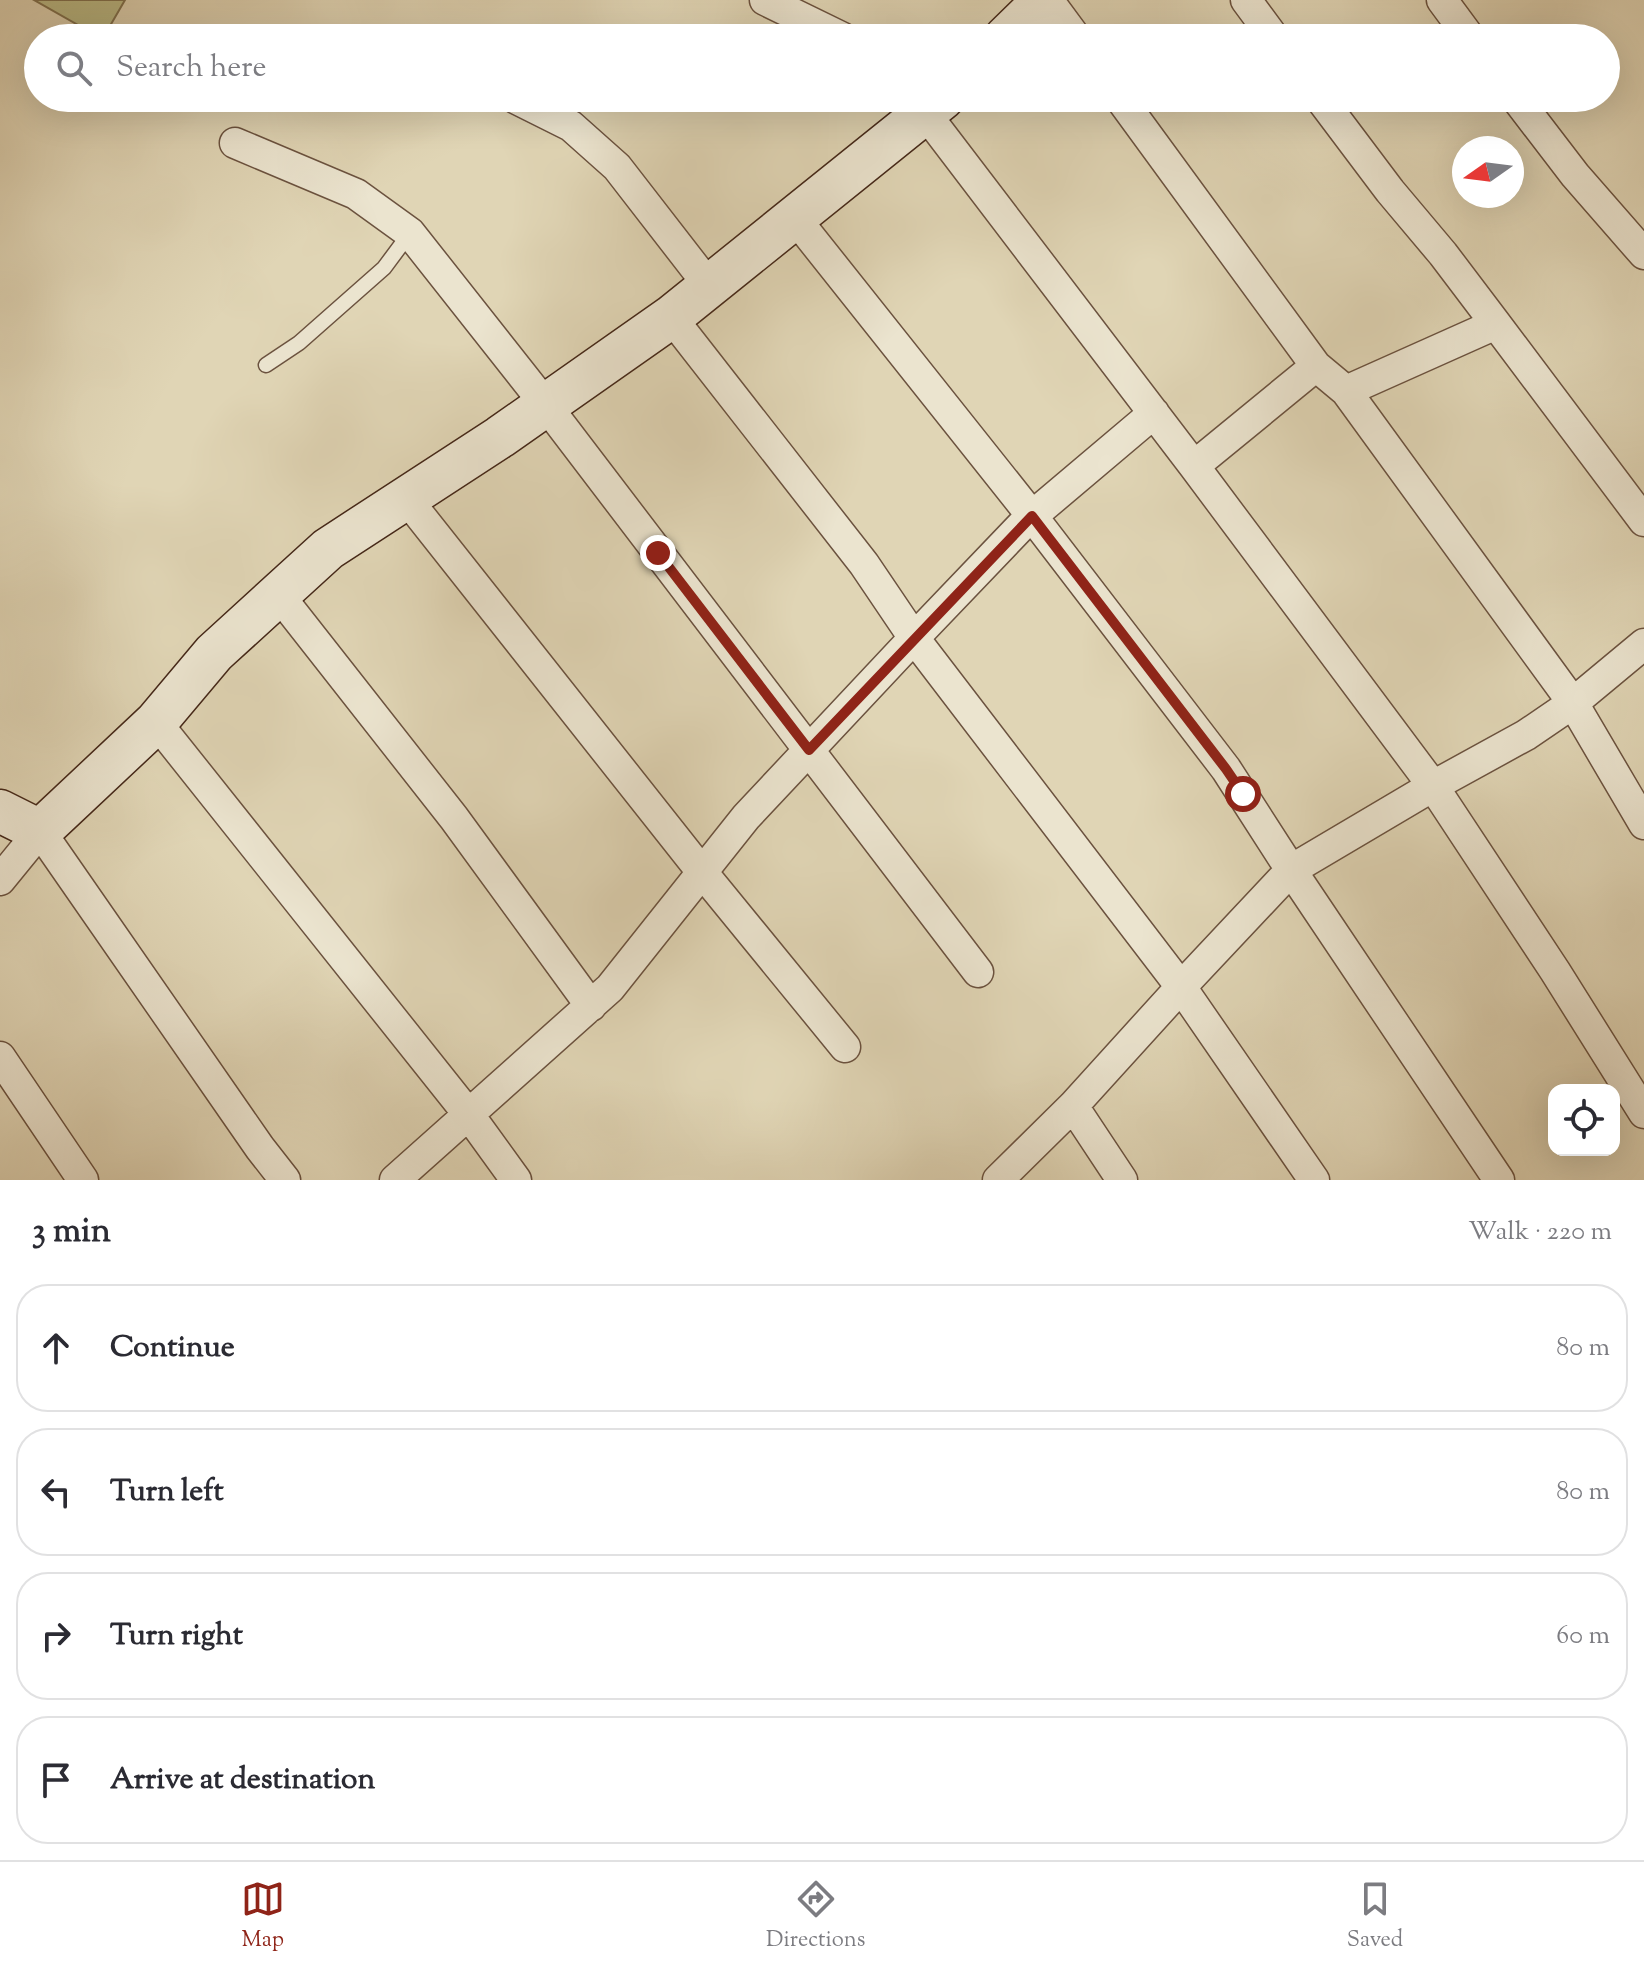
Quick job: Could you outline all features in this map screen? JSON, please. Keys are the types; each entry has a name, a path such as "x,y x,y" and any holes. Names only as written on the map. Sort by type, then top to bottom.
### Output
{"street":[{"path":"765,0 814,24"},
{"path":"1020,24 1046,0 1065,24"},
{"path":"1246,0 1264,24"},
{"path":"1442,0 1460,24"},
{"path":"543,112 571,126 617,167 710,287"},
{"path":"0,880 40,831 156,722 214,653 328,549 500,437 671,317 924,112"},
{"path":"941,112 1154,413 1433,786 1644,1113"},
{"path":"1130,112 1316,366 1346,391 1573,703 1644,824"},
{"path":"1331,112 1390,191 1443,254 1644,521"},
{"path":"1527,112 1575,175 1642,249"},
{"path":"235,143 356,194 410,233 545,404 978,972"},
{"path":"795,218 1032,516 1226,769 1499,1180"},
{"path":"671,317 864,564 914,638 1181,987 1314,1180"},
{"path":"1346,391 1496,324"},
{"path":"1194,466 1316,366"},
{"path":"395,1180 610,988 746,817 914,638 1032,516 1154,413"},
{"path":"406,498 845,1047"},
{"path":"278,594 454,818 591,1006"},
{"path":"998,1180 1073,1106 1291,870 1526,735 1573,703 1644,644"},
{"path":"156,722 469,1115 516,1180"},
{"path":"0,811 40,831 285,1180"},
{"path":"0,1057 83,1180"},
{"path":"1073,1106 1122,1180"}],"lane":[{"path":"266,365 299,343 384,268 410,233"}],"green space":[{"path":"34,0 125,0 111,24 76,24"}],"route":[{"path":"658,553 809,750 1032,516 1243,794"}]}
